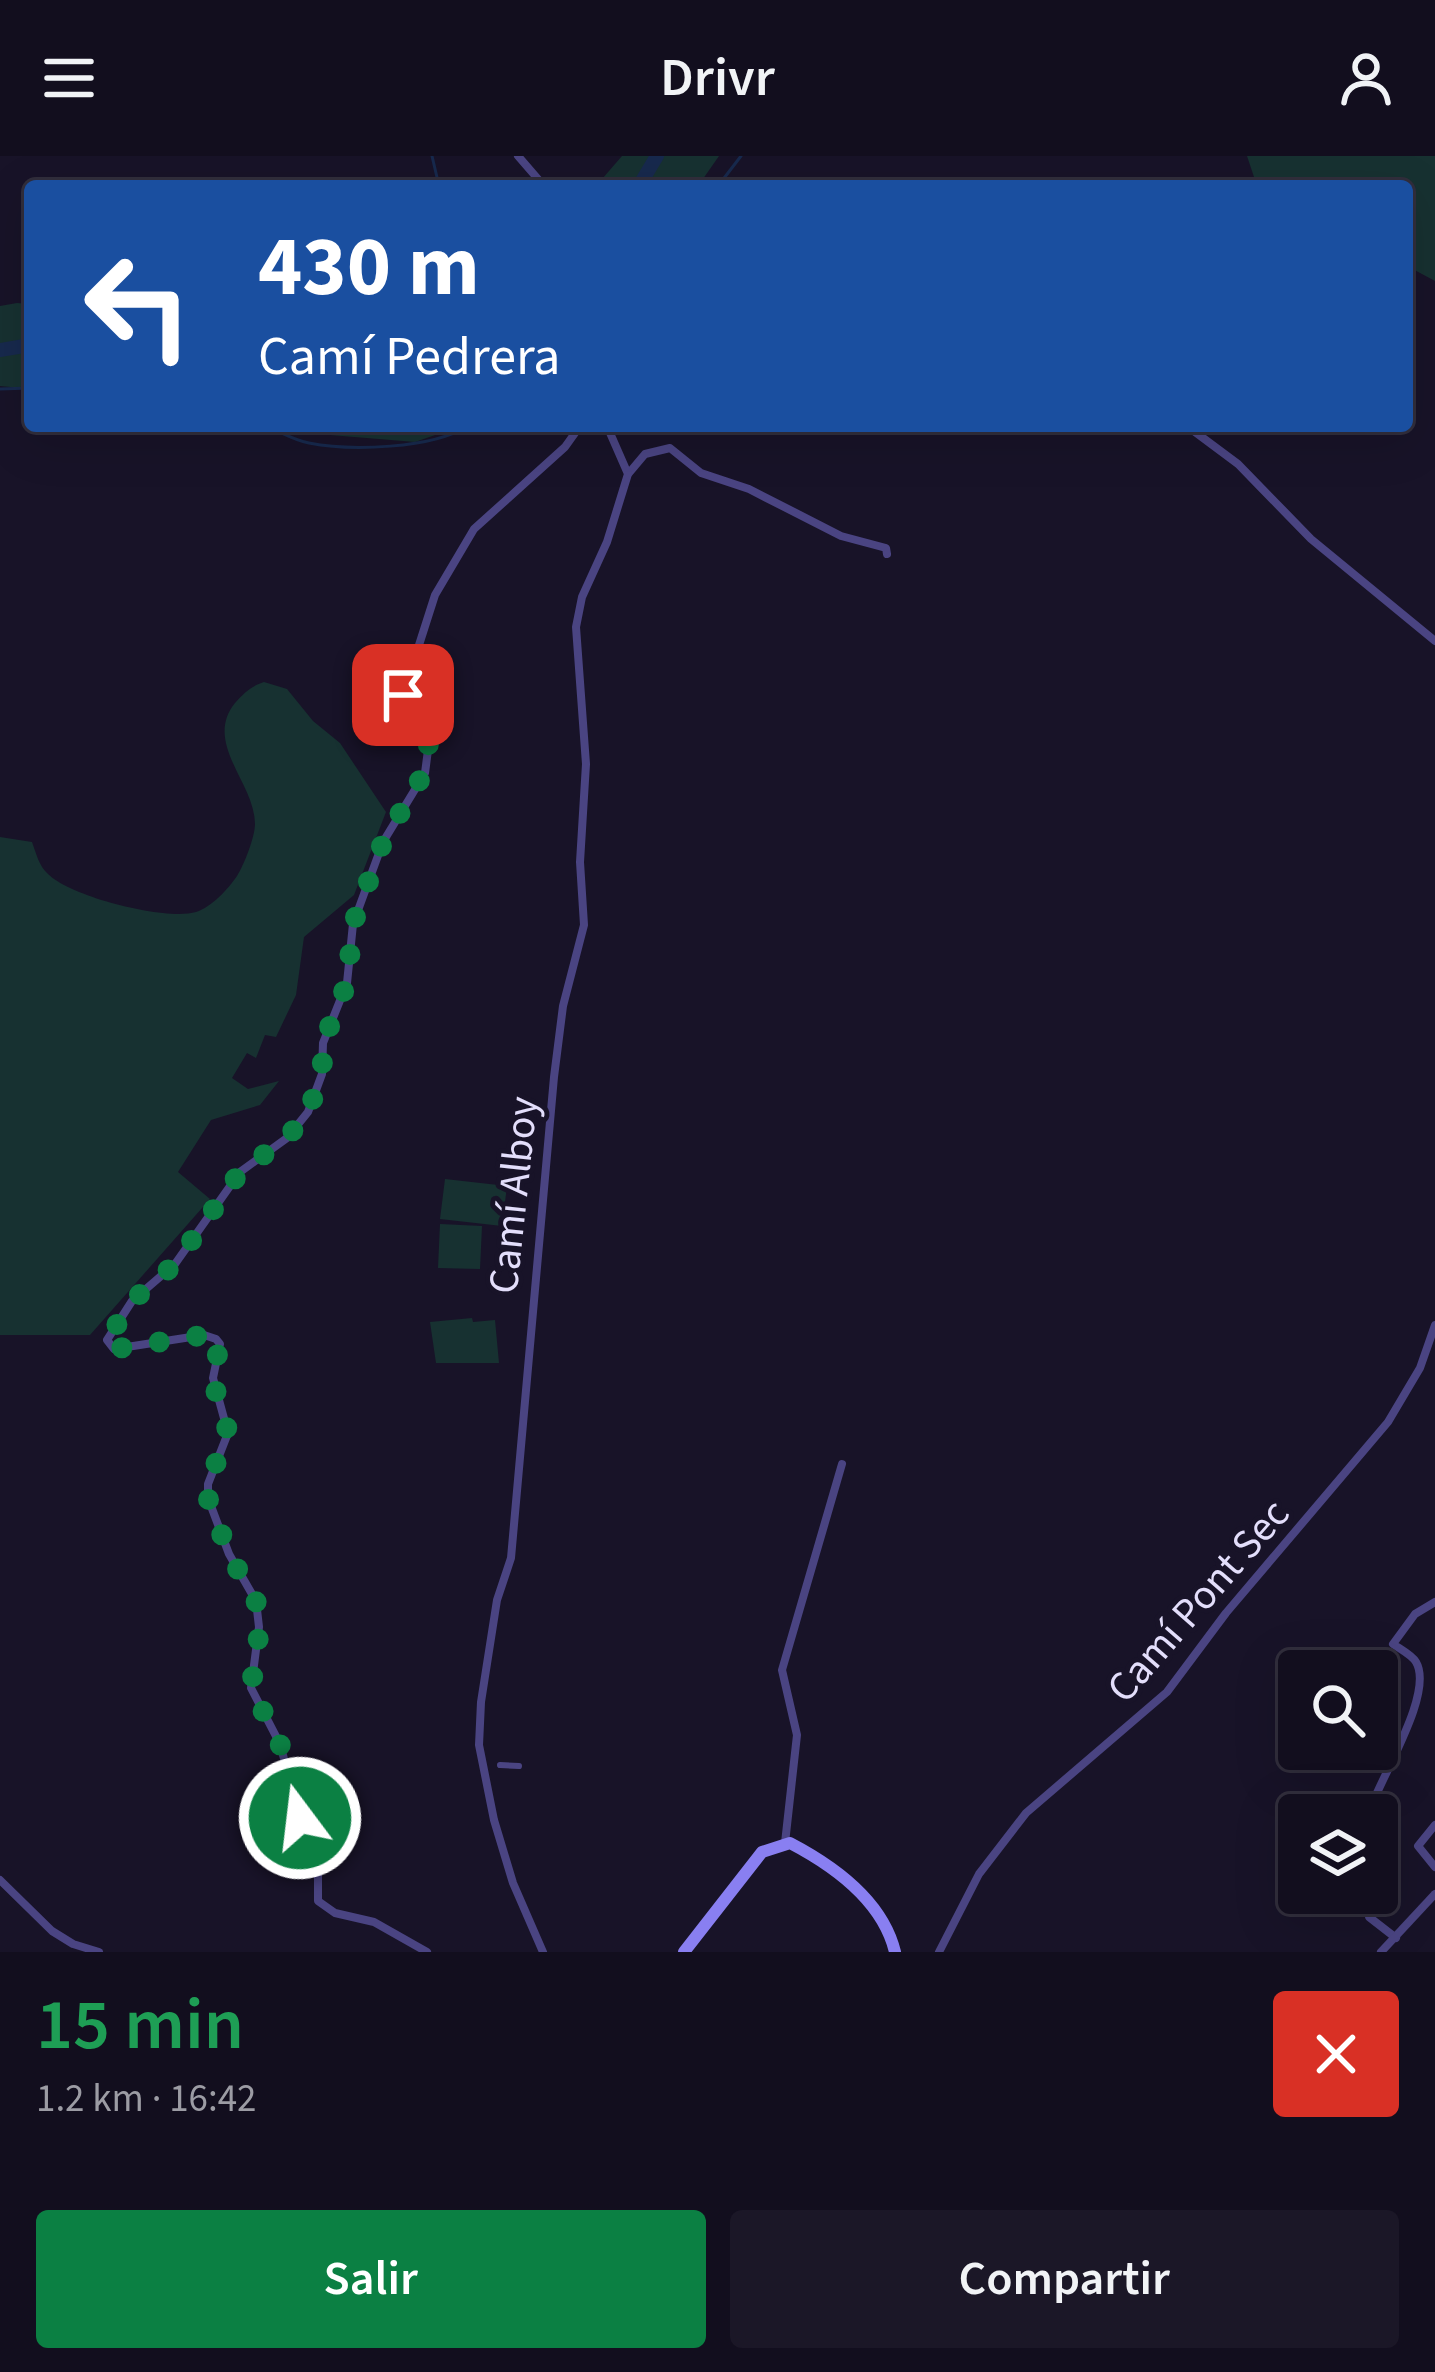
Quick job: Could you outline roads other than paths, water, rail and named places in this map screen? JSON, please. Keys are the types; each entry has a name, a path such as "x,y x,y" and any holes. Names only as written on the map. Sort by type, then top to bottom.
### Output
{"main road":[{"path":"684,1952 762,1852 785,1844 804,1850 859,1891 887,1924 895,1952"}],"street":[{"path":"518,156 539,180"},
{"path":"427,1952 374,1922 335,1912 317,1901 318,1851 300,1818 280,1744 251,1688 260,1627 256,1601 229,1554 208,1498 208,1484 228,1432 212,1378 220,1344 204,1335 114,1349 107,1340 132,1301 175,1264 240,1172 287,1138 308,1112 322,1074 323,1043 347,983 353,924 395,816 417,791 424,773 431,727 403,695 435,595 481,519 565,448 576,432"},
{"path":"611,432 628,474 645,454 670,448 701,473 749,489 841,536 886,548 887,554"},
{"path":"1195,432 1262,485 1310,539 1435,641"},
{"name":"Camí Alboy","path":"543,1952 513,1883 494,1820 479,1745 481,1702 497,1600 511,1558 554,1077 563,1006 584,925 580,862 586,764 576,627 582,597 607,542 628,474"},
{"name":"Camí Pont Sec","path":"939,1952 980,1874 1026,1813 1167,1692 1226,1613 1388,1422 1420,1368 1435,1325"},
{"path":"785,1844 796,1736 782,1670 842,1464"},
{"path":"1375,1794 1402,1746 1422,1679 1417,1662 1393,1645 1415,1614 1435,1602"},
{"path":"500,1765 520,1766"},
{"path":"1435,1825 1418,1846 1435,1868"},
{"path":"0,1880 52,1931 73,1945 99,1952"},
{"path":"1381,1952 1435,1894"},
{"path":"1369,1914 1396,1938"}],"waterway":[{"path":"432,156 438,180"},
{"path":"643,180 657,156"},
{"path":"723,180 741,156"},
{"path":"0,350 24,346"},
{"path":"0,389 24,388"},
{"path":"279,432 309,443 346,447 413,444 456,432"}]}
